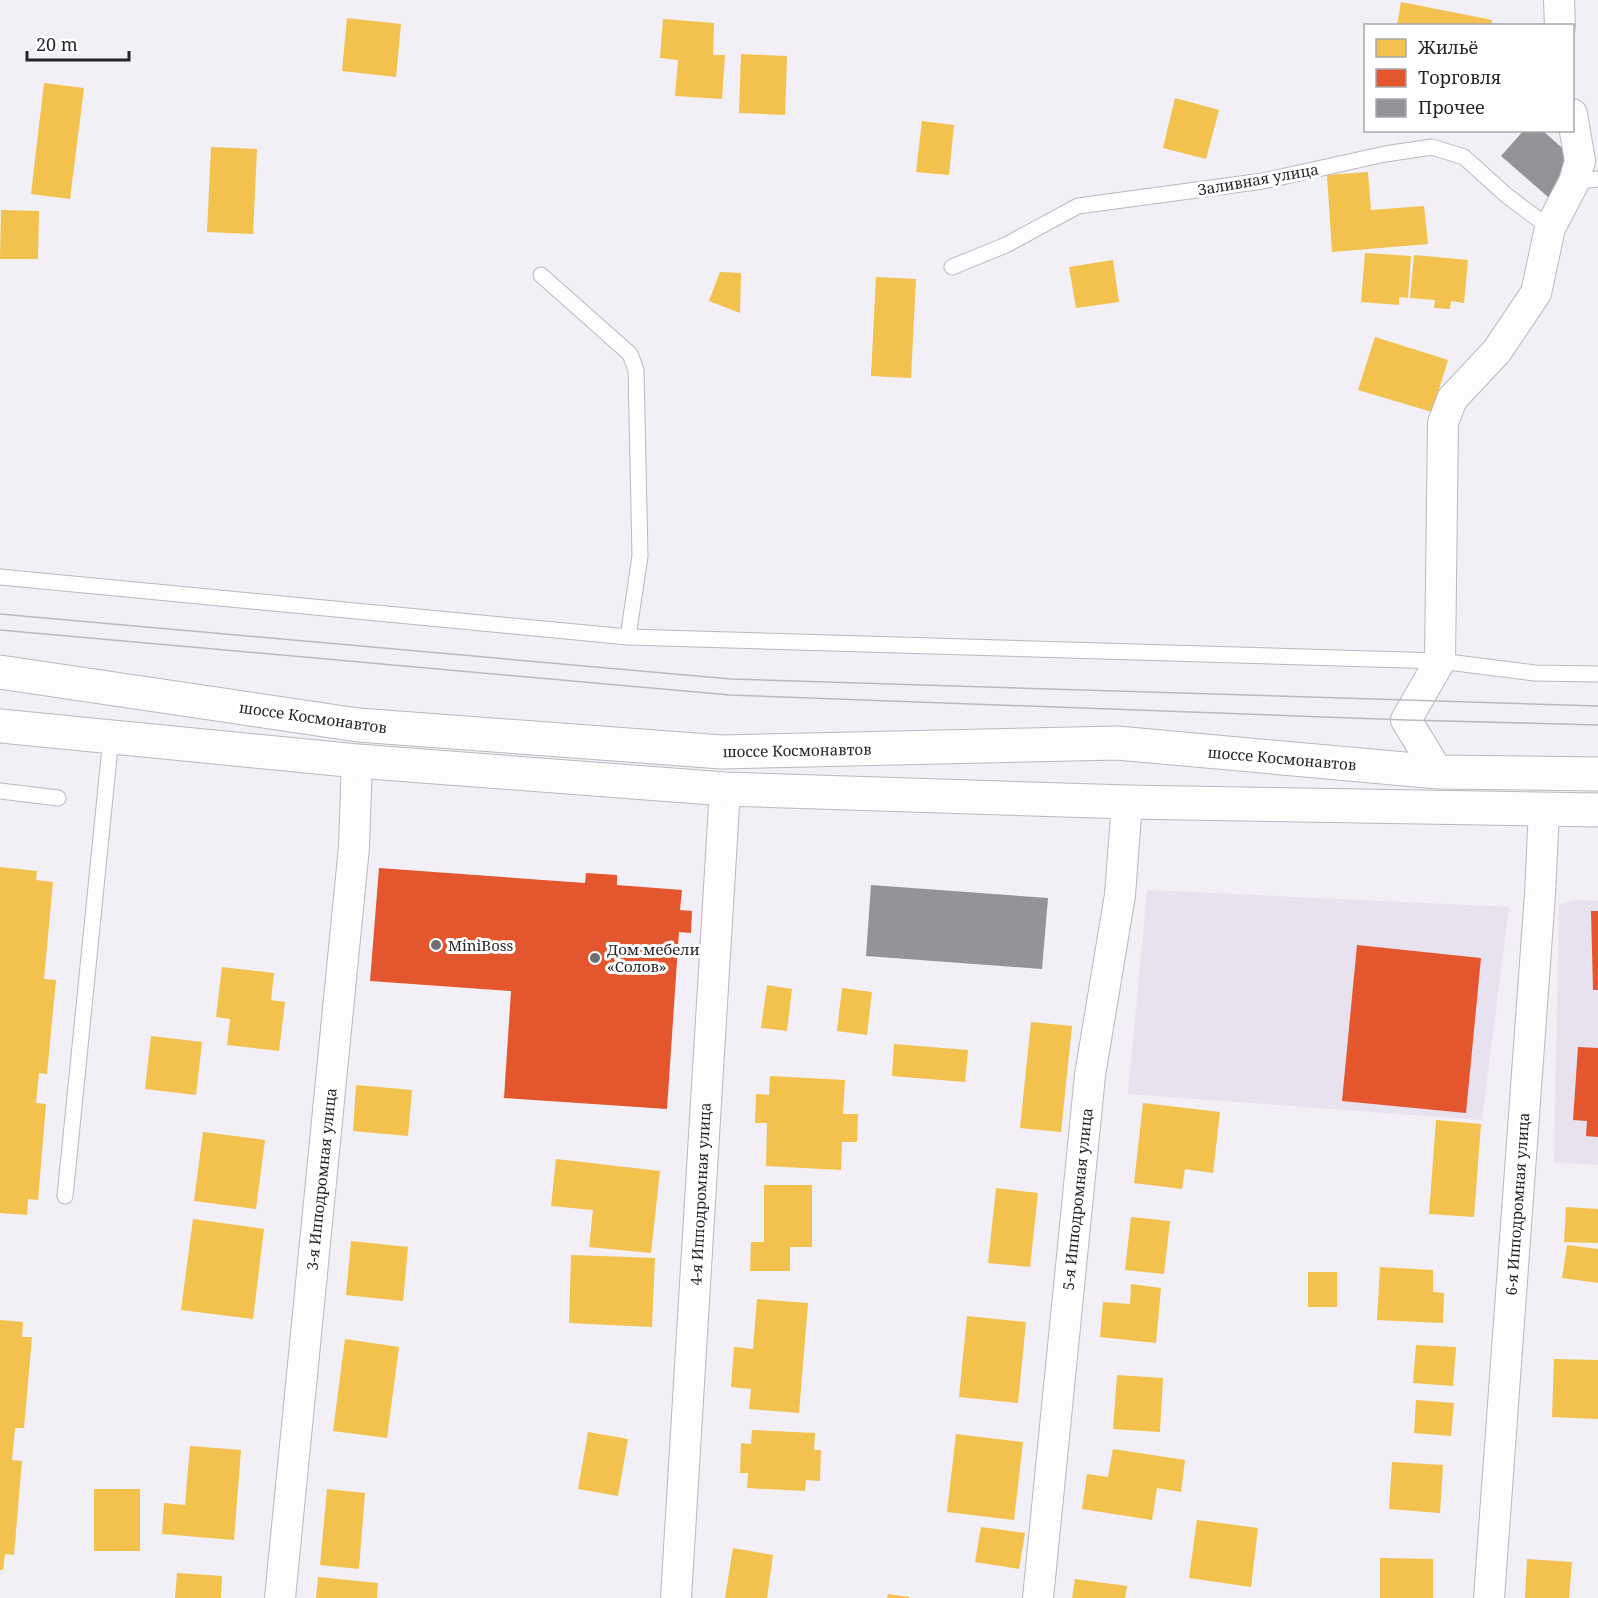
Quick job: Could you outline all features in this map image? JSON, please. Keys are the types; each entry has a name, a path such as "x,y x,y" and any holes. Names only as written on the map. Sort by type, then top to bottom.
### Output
{"main road":[{"name":"шоссе Космонавтов","path":"0,672 358,725 722,752 1118,743 1438,772 1598,774"},
{"path":"0,726 357,761 725,789 1127,802 1598,810"}],"street":[{"path":"1558,0 1560,24"},
{"path":"1438,772 1406,720 1440,662 1443,423 1452,399 1497,351 1536,292 1550,228 1586,181 1574,126"},
{"name":"3-я Ипподромная улица","path":"280,1598 354,847 357,761"},
{"name":"4-я Ипподромная улица","path":"676,1598 725,789"},
{"name":"5-я Ипподромная улица","path":"1038,1598 1090,1075 1120,896 1127,802"},
{"name":"6-я Ипподромная улица","path":"1489,1598 1540,894 1544,809"}],"lane":[{"name":"Заливная улица","path":"952,267 1006,245 1078,206 1263,181 1386,154 1432,147 1464,157 1506,195 1550,228"},
{"path":"541,275 630,354 636,370 640,556 628,637"},
{"path":"0,577 628,637 1440,662 1534,674 1598,674"},
{"path":"66,1196 111,737"},
{"path":"0,791 58,798"}],"shaded area":[{"path":"1147,890 1509,907 1482,1120 1128,1094"},
{"path":"1578,900 1598,901 1598,1165 1554,1162 1559,904"}],"building: Жильё":[{"path":"1401,2 1492,20 1491,24 1397,24"},
{"path":"347,18 401,24 396,77 342,71"},
{"path":"663,19 714,23 713,55 725,55 722,99 675,96 678,60 660,58"},
{"path":"741,54 787,56 785,115 739,113"},
{"path":"44,83 84,88 70,199 31,194"},
{"path":"1175,98 1219,110 1206,159 1163,148"},
{"path":"922,121 954,125 949,175 916,172"},
{"path":"211,147 257,149 253,234 207,232"},
{"path":"1368,172 1371,210 1424,206 1428,244 1332,252 1327,175"},
{"path":"1,210 39,211 38,259 0,259"},
{"path":"1365,253 1411,256 1408,298 1399,297 1399,305 1361,302"},
{"path":"1414,255 1468,260 1464,303 1451,301 1450,309 1434,308 1435,300 1410,298"},
{"path":"1113,260 1119,302 1076,308 1069,267"},
{"path":"720,272 741,273 740,313 709,301"},
{"path":"876,277 916,279 911,378 871,376"},
{"path":"1375,337 1448,360 1432,412 1358,390"},
{"path":"0,867 37,871 36,880 53,882 44,979 56,980 47,1074 39,1073 36,1103 46,1104 38,1200 28,1199 27,1215 0,1213"},
{"path":"222,967 274,973 271,1000 285,1002 279,1051 227,1045 230,1019 216,1017"},
{"path":"767,985 792,989 787,1031 761,1028"},
{"path":"842,988 872,992 867,1035 837,1031"},
{"path":"1031,1022 1072,1026 1061,1132 1020,1128"},
{"path":"151,1036 202,1042 196,1095 145,1089"},
{"path":"894,1044 968,1050 965,1082 892,1076"},
{"path":"770,1076 845,1080 843,1114 858,1114 857,1142 842,1142 841,1170 766,1166 767,1123 755,1123 756,1094 769,1095"},
{"path":"356,1085 412,1090 408,1136 353,1131"},
{"path":"1143,1103 1220,1112 1213,1173 1185,1169 1182,1189 1134,1183"},
{"path":"1436,1120 1481,1124 1474,1217 1429,1214"},
{"path":"203,1132 265,1140 256,1209 194,1201"},
{"path":"556,1159 660,1171 651,1253 589,1247 593,1210 551,1206"},
{"path":"764,1185 812,1185 812,1247 790,1247 790,1271 750,1271 751,1242 764,1242"},
{"path":"996,1188 1038,1193 1030,1267 988,1263"},
{"path":"1566,1207 1598,1209 1598,1243 1564,1242"},
{"path":"1131,1217 1170,1221 1164,1274 1125,1270"},
{"path":"193,1219 264,1229 253,1319 181,1310"},
{"path":"351,1241 408,1247 403,1301 346,1295"},
{"path":"1567,1245 1598,1249 1598,1283 1562,1278"},
{"path":"571,1255 655,1258 652,1327 569,1323"},
{"path":"1380,1267 1433,1270 1433,1292 1444,1293 1443,1323 1377,1320"},
{"path":"1308,1272 1337,1272 1337,1307 1308,1307"},
{"path":"1131,1284 1161,1288 1156,1343 1100,1337 1103,1302 1130,1304"},
{"path":"757,1299 808,1303 799,1413 749,1409 751,1389 731,1387 734,1347 753,1349"},
{"path":"967,1316 1026,1322 1018,1403 959,1397"},
{"path":"0,1320 23,1322 22,1337 32,1337 24,1428 15,1428 12,1460 22,1461 14,1555 5,1554 3,1570 0,1570"},
{"path":"345,1339 399,1347 387,1438 333,1431"},
{"path":"1416,1345 1456,1347 1453,1386 1413,1383"},
{"path":"1554,1359 1598,1360 1598,1419 1552,1417"},
{"path":"1117,1375 1163,1378 1160,1432 1113,1429"},
{"path":"1416,1400 1454,1403 1451,1436 1414,1433"},
{"path":"752,1430 815,1433 814,1450 821,1450 820,1481 806,1480 805,1491 747,1488 748,1473 740,1473 741,1443 751,1444"},
{"path":"588,1432 628,1439 618,1496 578,1489"},
{"path":"956,1434 1023,1442 1014,1520 947,1512"},
{"path":"190,1446 241,1450 234,1540 162,1534 164,1503 185,1505"},
{"path":"1113,1449 1185,1460 1181,1492 1157,1488 1152,1520 1082,1509 1087,1474 1108,1477"},
{"path":"1392,1462 1443,1465 1440,1513 1389,1509"},
{"path":"94,1489 140,1489 140,1551 94,1551"},
{"path":"327,1489 365,1493 359,1569 320,1565"},
{"path":"1197,1520 1258,1528 1251,1587 1189,1578"},
{"path":"981,1527 1025,1533 1019,1569 975,1562"},
{"path":"733,1548 773,1555 767,1598 725,1598"},
{"path":"1380,1558 1433,1559 1433,1598 1380,1598"},
{"path":"1527,1559 1572,1562 1569,1598 1525,1598"},
{"path":"177,1573 222,1576 221,1598 175,1598"},
{"path":"318,1577 378,1583 377,1598 316,1598"},
{"path":"1075,1579 1127,1586 1125,1598 1072,1598"},
{"path":"888,1594 909,1597 909,1598 887,1598"}],"building: Торговля":[{"path":"379,868 585,883 586,873 617,875 617,885 682,890 680,910 692,911 691,933 679,932 667,1109 504,1098 511,991 370,981"},
{"path":"1591,911 1598,911 1598,990 1593,990"},
{"path":"1357,945 1481,958 1466,1113 1342,1101"},
{"path":"1578,1047 1598,1048 1598,1137 1586,1136 1587,1121 1573,1120"}],"building: Прочее":[{"path":"1522,132 1544,132 1578,162 1548,197 1501,156"},
{"path":"871,885 1048,898 1042,969 866,956"}],"tram line":[{"path":"0,614 731,679 1598,706"},
{"path":"0,630 730,695 1598,725"}],"place":[{"name":"MiniBoss","path":"436,945"},
{"name":"Дом мебели «Солов»","path":"595,958"}]}
